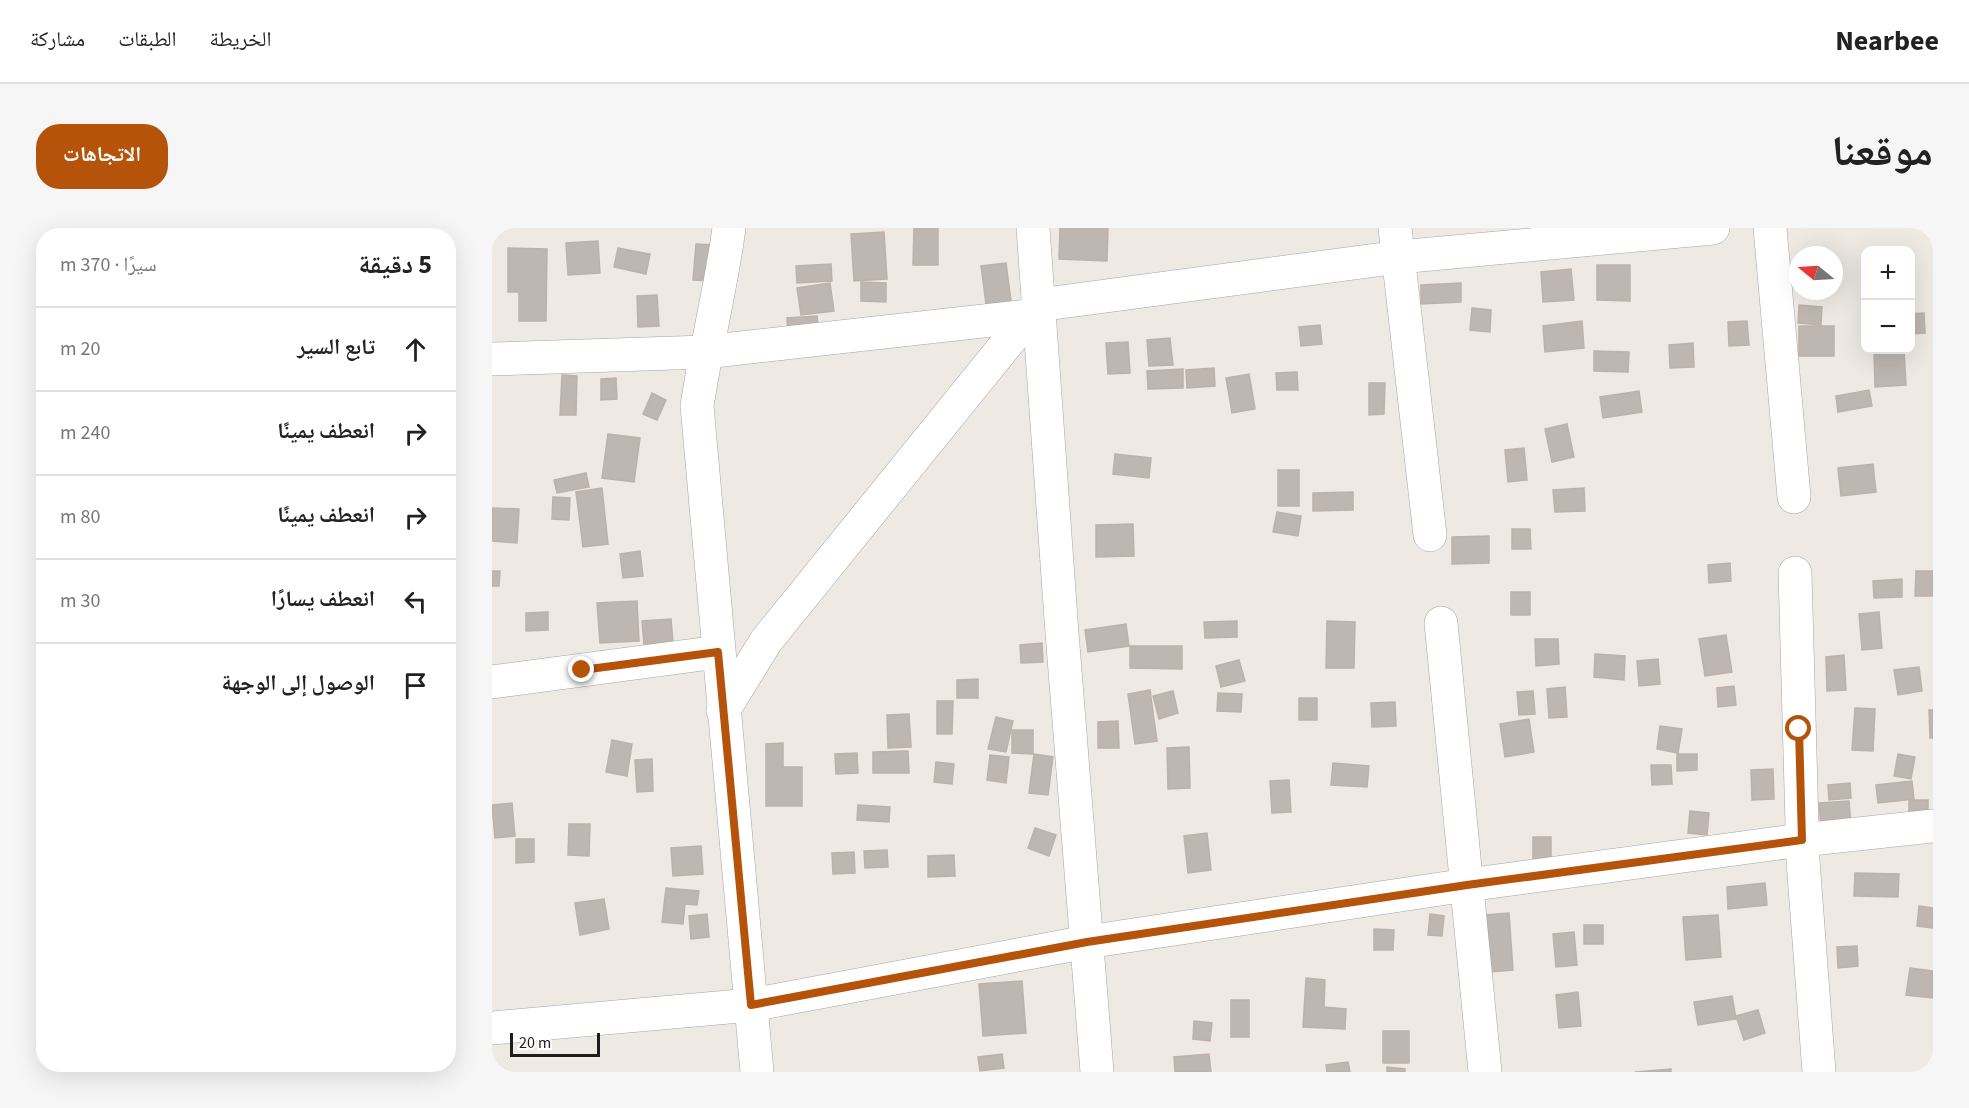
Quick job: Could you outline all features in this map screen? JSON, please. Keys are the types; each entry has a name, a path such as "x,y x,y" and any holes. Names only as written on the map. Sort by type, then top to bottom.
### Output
{"street":[{"path":"729,228 722,283 705,352 697,406 757,1072"},
{"path":"1033,228 1034,311 1097,1072"},
{"path":"492,359 705,352 1034,311 1397,243 1713,228"},
{"path":"1770,228 1794,497"},
{"path":"1397,243 1430,535"},
{"path":"723,711 766,641 1034,311"},
{"path":"1795,573 1802,840 1819,1072"},
{"path":"1441,623 1485,1072"},
{"path":"492,682 718,652"},
{"path":"492,1028 751,1005 1087,942 1467,885 1802,840 1933,826"}],"building":[{"path":"914,228 938,228 938,265 913,265"},
{"path":"1060,228 1108,228 1107,261 1059,259"},
{"path":"884,232 887,279 854,281 851,234"},
{"path":"598,241 600,273 568,275 566,243"},
{"path":"696,244 714,245 712,281 693,280"},
{"path":"508,248 547,249 546,321 519,321 519,292 508,292"},
{"path":"618,248 650,254 646,274 614,267"},
{"path":"1006,263 1011,301 986,304 981,266"},
{"path":"831,264 832,281 797,283 796,266"},
{"path":"1597,265 1630,265 1630,301 1597,300"},
{"path":"1571,269 1574,300 1543,302 1541,272"},
{"path":"861,282 886,283 886,302 861,301"},
{"path":"830,283 834,311 801,315 797,288"},
{"path":"1461,283 1461,302 1421,304 1421,285"},
{"path":"657,295 659,326 638,327 637,296"},
{"path":"1799,305 1822,307 1821,325 1798,323"},
{"path":"1472,308 1491,310 1490,332 1470,330"},
{"path":"1924,313 1925,333 1915,334 1915,314"},
{"path":"817,316 819,332 788,334 787,318"},
{"path":"1582,321 1584,348 1545,352 1543,326"},
{"path":"1747,321 1749,345 1729,346 1728,322"},
{"path":"1320,325 1322,344 1301,346 1299,327"},
{"path":"1799,326 1834,326 1834,356 1799,356"},
{"path":"1170,338 1173,365 1149,366 1147,340"},
{"path":"1128,342 1130,373 1108,374 1106,343"},
{"path":"1693,343 1694,367 1670,368 1669,345"},
{"path":"1594,351 1629,352 1628,372 1594,371"},
{"path":"1874,354 1904,354 1906,385 1875,387"},
{"path":"1214,368 1215,386 1187,388 1186,370"},
{"path":"1183,369 1183,388 1148,389 1147,371"},
{"path":"1297,372 1298,390 1277,390 1276,373"},
{"path":"1249,374 1255,409 1232,413 1226,378"},
{"path":"562,375 577,376 576,415 560,415"},
{"path":"616,378 617,399 601,400 601,379"},
{"path":"1369,383 1385,383 1384,414 1369,415"},
{"path":"1869,390 1872,406 1838,412 1836,396"},
{"path":"1639,391 1642,412 1603,418 1600,397"},
{"path":"652,393 666,400 657,420 643,414"},
{"path":"1567,424 1574,457 1552,462 1545,429"},
{"path":"608,434 640,438 634,482 602,478"},
{"path":"1524,448 1527,480 1508,482 1505,450"},
{"path":"1115,454 1151,458 1149,478 1113,474"},
{"path":"1873,464 1876,492 1841,496 1838,468"},
{"path":"1278,470 1299,470 1299,506 1278,506"},
{"path":"586,473 589,487 557,493 554,480"},
{"path":"602,488 608,544 583,547 576,492"},
{"path":"1584,488 1585,511 1555,512 1553,490"},
{"path":"1353,492 1353,510 1313,511 1313,493"},
{"path":"553,497 570,498 569,520 552,519"},
{"path":"492,508 519,509 517,543 492,541"},
{"path":"1277,512 1301,516 1298,536 1273,532"},
{"path":"1133,524 1134,556 1096,557 1096,525"},
{"path":"1512,529 1530,529 1531,549 1512,549"},
{"path":"1489,536 1489,563 1452,564 1452,537"},
{"path":"640,551 643,576 623,578 620,554"},
{"path":"1730,563 1731,581 1709,583 1708,565"},
{"path":"492,571 500,571 499,586 492,586"},
{"path":"1916,571 1933,571 1933,596 1915,596"},
{"path":"1902,579 1902,597 1874,598 1873,581"},
{"path":"1511,592 1530,592 1530,615 1511,615"},
{"path":"637,601 639,641 600,643 597,603"},
{"path":"548,612 548,630 526,631 526,613"},
{"path":"1879,612 1882,648 1862,650 1859,614"},
{"path":"671,619 673,642 644,644 642,621"},
{"path":"1237,621 1237,637 1205,638 1204,622"},
{"path":"1327,621 1355,622 1354,668 1326,668"},
{"path":"1126,624 1129,646 1088,652 1085,630"},
{"path":"1726,635 1732,672 1705,676 1699,639"},
{"path":"1535,639 1558,639 1559,664 1536,666"},
{"path":"1042,643 1043,662 1021,663 1020,645"},
{"path":"1130,646 1182,646 1182,669 1130,668"},
{"path":"1595,654 1625,656 1624,680 1594,677"},
{"path":"1844,655 1846,690 1827,691 1826,657"},
{"path":"1658,659 1660,684 1639,686 1637,661"},
{"path":"1239,660 1245,681 1221,687 1216,666"},
{"path":"1919,667 1922,691 1898,695 1894,670"},
{"path":"978,679 978,698 957,698 957,680"},
{"path":"1734,686 1736,705 1718,707 1717,688"},
{"path":"1565,687 1567,717 1549,718 1547,689"},
{"path":"1150,690 1157,741 1135,744 1128,694"},
{"path":"1173,691 1178,713 1159,719 1153,696"},
{"path":"1533,691 1535,714 1519,715 1517,692"},
{"path":"1218,693 1242,694 1241,712 1217,711"},
{"path":"1299,698 1317,698 1317,720 1299,720"},
{"path":"937,701 953,701 952,734 937,734"},
{"path":"1395,702 1396,726 1372,727 1371,703"},
{"path":"1855,708 1875,709 1873,751 1852,750"},
{"path":"1929,710 1933,710 1933,738 1930,738"},
{"path":"909,714 911,747 888,748 887,715"},
{"path":"996,717 1013,721 1006,752 988,749"},
{"path":"1529,719 1534,752 1505,757 1500,724"},
{"path":"1118,721 1119,748 1098,748 1098,722"},
{"path":"1660,726 1682,729 1678,753 1657,749"},
{"path":"1012,730 1033,730 1033,754 1012,753"},
{"path":"612,740 632,744 627,776 606,772"},
{"path":"783,743 783,767 802,767 802,806 766,806 766,744"},
{"path":"1189,747 1190,788 1168,789 1167,748"},
{"path":"908,751 909,773 873,773 873,752"},
{"path":"857,753 858,773 836,774 835,754"},
{"path":"1034,754 1053,757 1048,795 1029,793"},
{"path":"1677,754 1697,754 1697,770 1677,771"},
{"path":"1898,754 1915,757 1911,779 1894,776"},
{"path":"990,755 1009,757 1006,783 987,780"},
{"path":"652,759 653,791 637,792 635,760"},
{"path":"936,762 954,764 952,784 934,782"},
{"path":"1333,763 1369,766 1367,787 1331,785"},
{"path":"1651,765 1671,765 1672,784 1652,785"},
{"path":"1773,769 1774,799 1752,800 1751,770"},
{"path":"1289,780 1291,812 1272,813 1270,781"},
{"path":"1912,781 1914,799 1878,803 1876,785"},
{"path":"1850,783 1851,798 1829,800 1828,785"},
{"path":"1909,800 1928,800 1928,821 1909,822"},
{"path":"1849,801 1851,826 1821,829 1819,803"},
{"path":"512,803 515,836 495,838 492,805"},
{"path":"858,805 890,807 889,822 857,820"},
{"path":"1690,811 1709,813 1707,835 1688,833"},
{"path":"569,824 590,824 589,856 568,855"},
{"path":"1035,828 1056,835 1049,856 1028,848"},
{"path":"1207,833 1211,870 1188,873 1184,836"},
{"path":"1533,837 1551,837 1551,865 1533,865"},
{"path":"516,839 534,839 534,862 516,863"},
{"path":"701,846 703,874 673,876 671,848"},
{"path":"887,850 888,867 865,868 864,851"},
{"path":"854,852 855,873 833,874 832,853"},
{"path":"954,855 955,876 928,877 928,856"},
{"path":"1855,873 1899,874 1898,897 1854,896"},
{"path":"1765,883 1767,905 1728,909 1727,887"},
{"path":"666,888 699,891 697,905 685,904 683,924 662,922"},
{"path":"604,899 609,929 580,935 575,903"},
{"path":"1919,906 1933,908 1933,928 1917,926"},
{"path":"1509,913 1513,970 1490,972 1485,915"},
{"path":"707,914 709,937 691,939 689,916"},
{"path":"1430,914 1444,916 1442,936 1428,935"},
{"path":"1718,915 1721,957 1686,960 1683,917"},
{"path":"1584,925 1603,925 1603,944 1584,944"},
{"path":"1374,929 1394,930 1393,950 1374,950"},
{"path":"1574,932 1577,965 1556,967 1553,934"},
{"path":"1857,946 1858,966 1838,968 1837,947"},
{"path":"1910,968 1933,971 1933,998 1906,995"},
{"path":"1306,978 1325,980 1324,1007 1346,1009 1345,1029 1303,1027"},
{"path":"1022,981 1026,1033 983,1036 979,984"},
{"path":"1578,992 1581,1026 1559,1028 1556,995"},
{"path":"1732,996 1736,1019 1698,1025 1694,1002"},
{"path":"1231,1000 1249,1000 1249,1037 1231,1037"},
{"path":"1758,1010 1765,1033 1744,1040 1736,1016"},
{"path":"1194,1021 1212,1023 1210,1041 1193,1039"},
{"path":"1383,1031 1409,1031 1409,1063 1383,1063"},
{"path":"1002,1054 1004,1068 980,1071 978,1057"},
{"path":"1209,1054 1211,1072 1175,1072 1174,1057"},
{"path":"1348,1062 1350,1072 1327,1072 1326,1065"},
{"path":"1387,1067 1405,1069 1405,1072 1387,1072"},
{"path":"1671,1069 1671,1072 1635,1072"}],"route":[{"path":"582,670 718,652 751,1005 1087,942 1467,885 1802,840 1799,729"}]}
